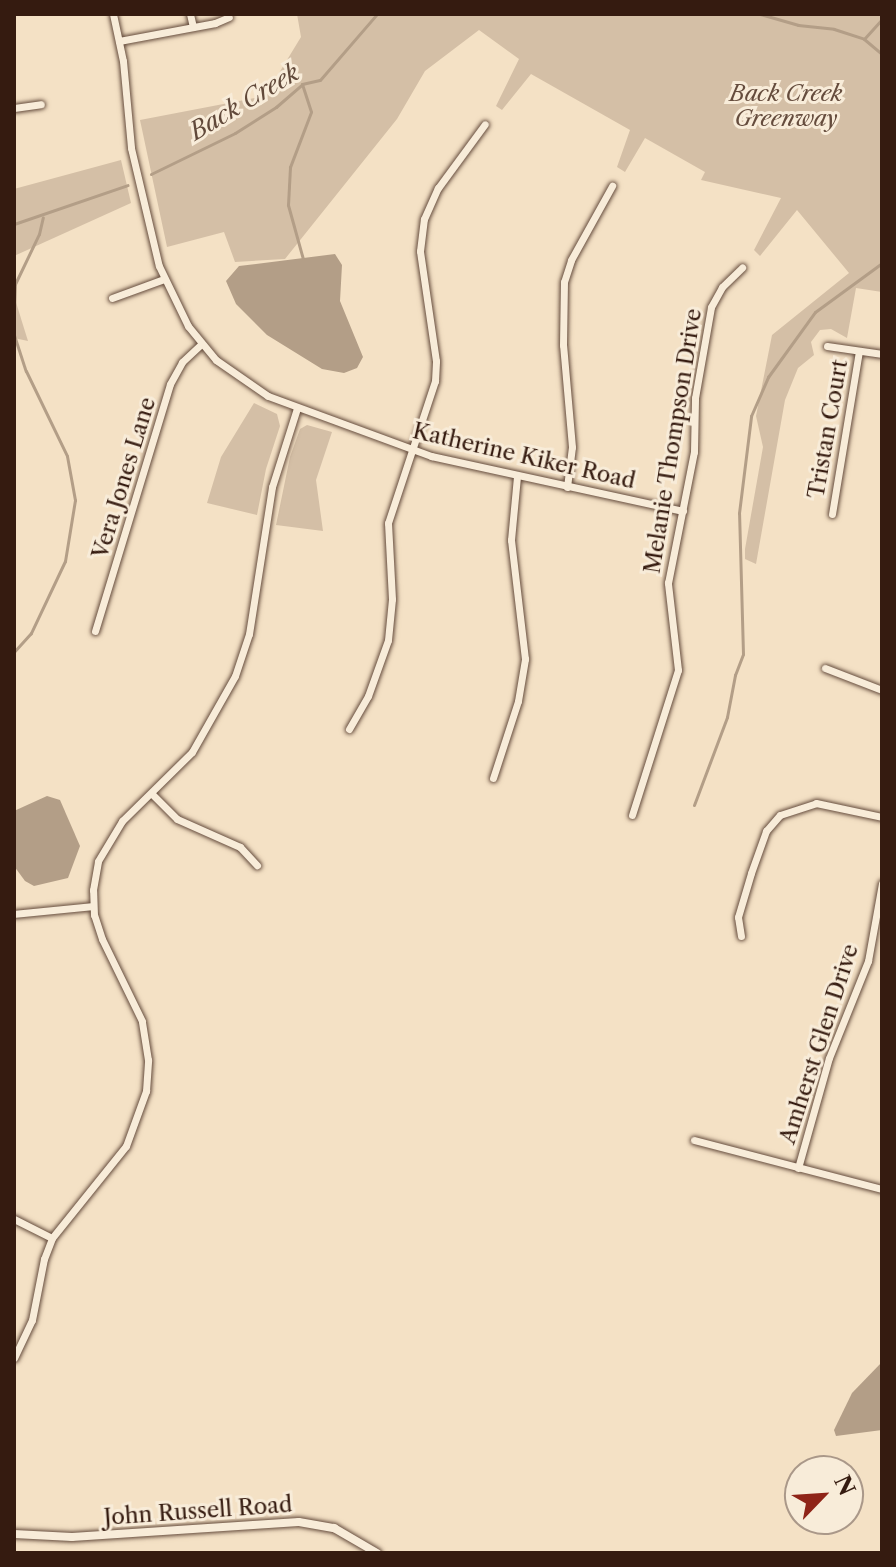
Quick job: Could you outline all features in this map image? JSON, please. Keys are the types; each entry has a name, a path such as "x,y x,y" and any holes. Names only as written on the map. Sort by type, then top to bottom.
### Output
{"street":[{"name":"Katherine Kiker Road","path":"113,14 131,148 164,279 176,307 201,344 252,387 297,408 412,449 517,476 683,511"},
{"path":"190,14 193,27"},
{"path":"119,41 229,17"},
{"path":"14,108 41,104"},
{"path":"349,729 368,696 388,640 392,599 388,523 431,396 436,367 420,251 424,219 438,188 485,124"},
{"path":"567,487 572,447 563,345 564,282 571,260 612,186"},
{"name":"Melanie Thompson Drive","path":"632,815 678,670 677,639 667,596 694,452 697,378 711,307 722,287 742,268"},
{"path":"112,298 164,279"},
{"name":"Vera Jones Lane","path":"95,631 170,384 182,362 201,344"},
{"path":"827,346 882,354"},
{"name":"Tristan Court","path":"832,514 859,351"},
{"path":"14,1358 32,1320 44,1259 52,1238 126,1146 146,1091 148,1060 142,1021 102,939 93,906 94,876 104,846 122,821 192,752 239,666 249,634 272,487 297,408"},
{"path":"493,778 518,701 525,659 511,540 517,476"},
{"path":"825,668 882,690"},
{"path":"152,794 177,819 240,847 257,865"},
{"path":"741,936 738,917 751,873 766,831 780,815 816,803 882,817"},
{"name":"Amherst Glen Drive","path":"798,1168 829,1058 868,961 882,883"},
{"path":"14,914 93,906"},
{"path":"694,1140 882,1189"},
{"path":"14,1219 52,1238"},
{"name":"John Russell Road","path":"14,1534 72,1537 299,1522 334,1528 377,1553"}],"green space":[{"name":"Back Creek Greenway","path":"297,14 882,14 882,292 856,288 847,338 831,329 820,330 811,342 814,355 798,368 785,400 756,564 745,559 745,549 763,447 756,416 772,335 849,273 797,210 760,256 754,250 781,198 701,180 705,172 645,138 625,172 617,167 630,130 531,74 502,110 496,106 519,59 479,30 425,71 397,119 285,259 235,262 224,232 167,247 140,120 265,96 301,37"},
{"path":"121,160 131,203 14,256 14,189"},
{"path":"14,296 28,341 14,338"},
{"path":"254,403 277,414 280,426 266,469 257,515 207,503 221,457"},
{"path":"307,425 332,432 316,480 323,531 276,525 290,457 300,429"}],"shaded area":[{"path":"335,254 342,265 340,301 363,357 357,368 344,373 322,369 267,335 236,304 226,281 239,266"},
{"path":"47,796 60,800 80,846 68,878 34,886 25,881 14,866 14,811"},
{"path":"882,1362 882,1430 836,1436 834,1430 852,1393"}],"waterway":[{"name":"Back Creek","path":"151,174 235,133 276,107 302,84 320,80 377,14"},
{"name":"Back Creek","path":"760,14 798,25 834,29 864,39 882,54"},
{"path":"864,39 882,19"},
{"path":"302,84 311,112 290,167 288,205 303,259"},
{"name":"Back Creek","path":"14,224 128,185"},
{"path":"14,311 15,284 39,234 43,217"},
{"path":"694,805 727,717 735,675 743,654 739,513 751,416 768,377 815,312 882,263"},
{"path":"14,335 26,371 67,456 75,500 65,561 31,633 14,652"},
{"path":"14,705 14,733"}]}
